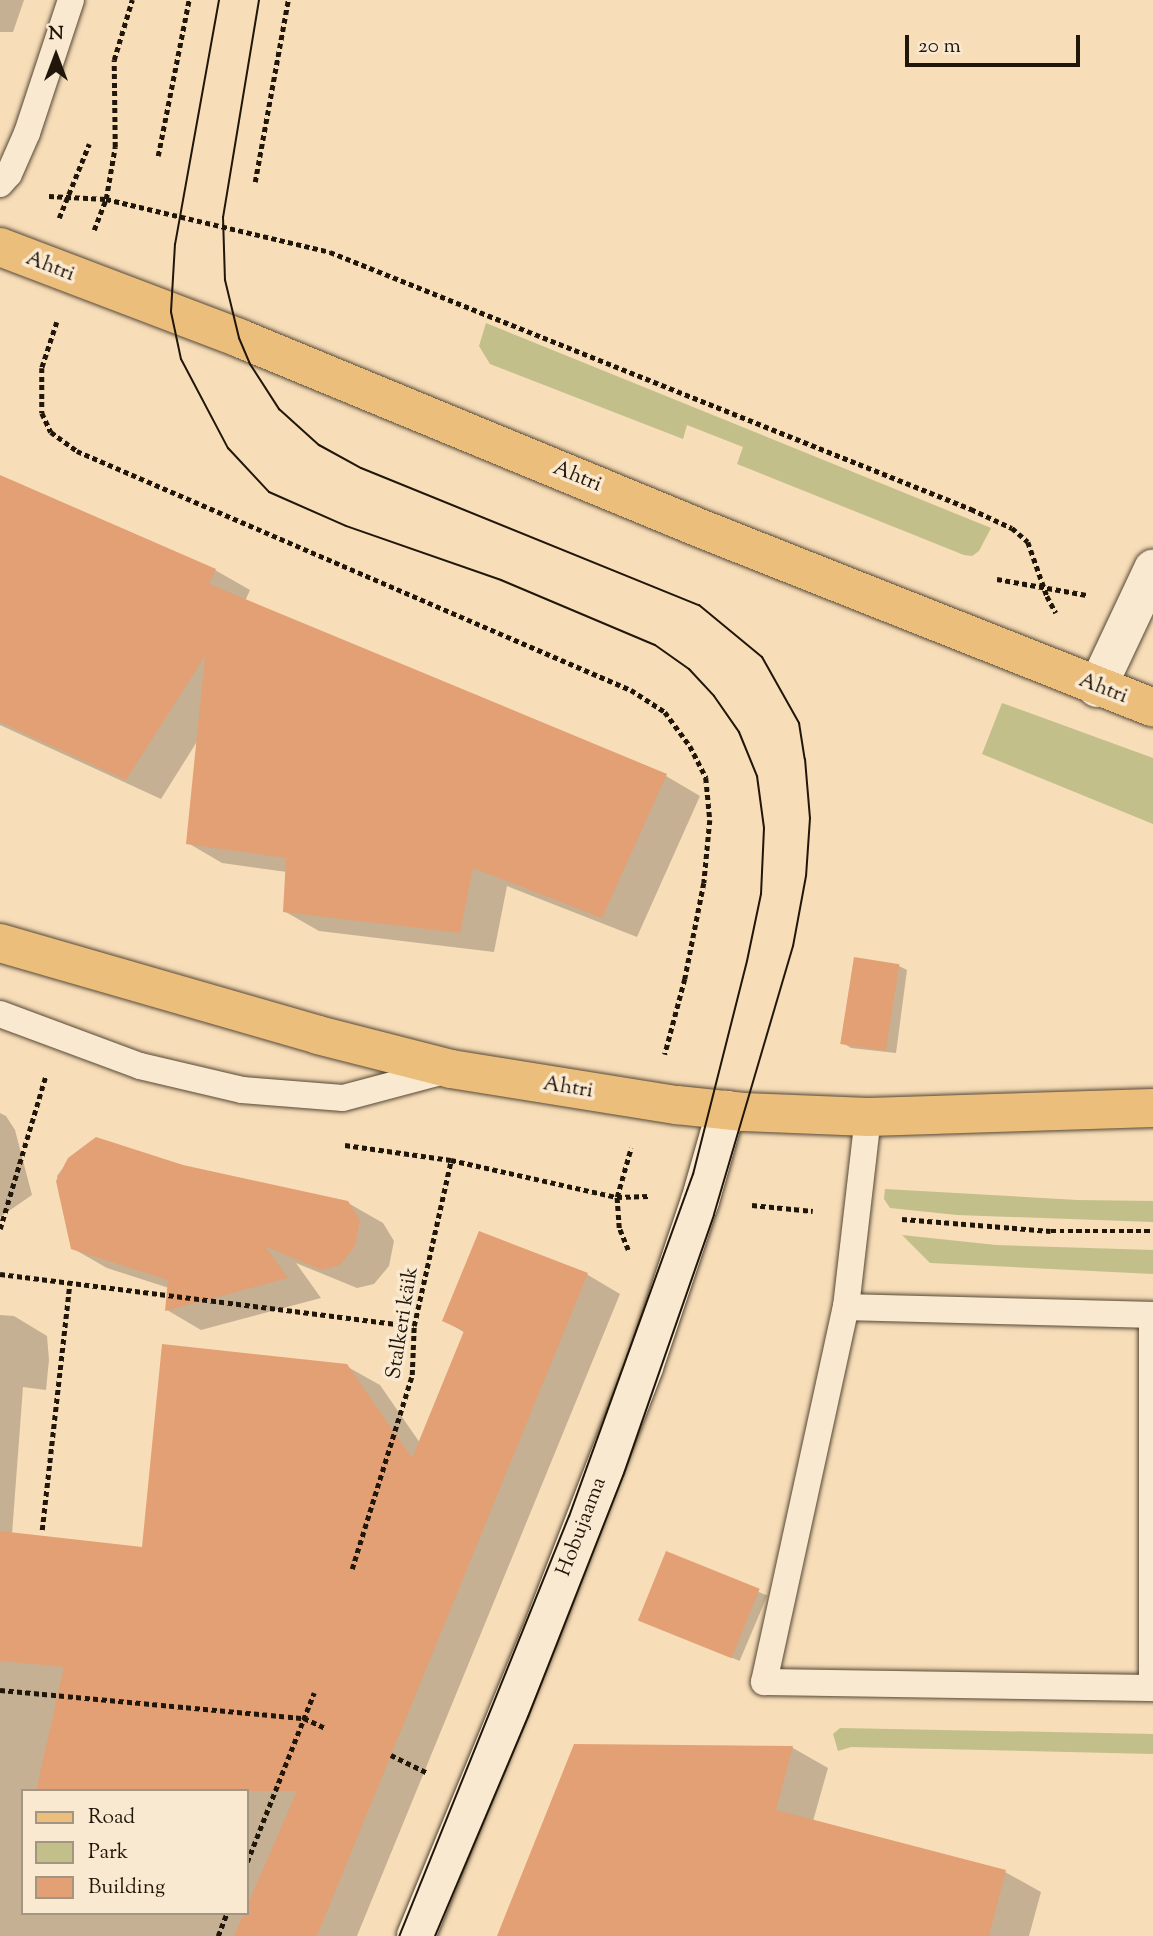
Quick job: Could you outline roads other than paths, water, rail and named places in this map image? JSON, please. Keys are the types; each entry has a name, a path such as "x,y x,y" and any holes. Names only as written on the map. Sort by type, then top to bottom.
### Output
{"main road":[{"name":"Ahtri","path":"0,247 239,338 1097,688 1153,708"},
{"name":"Ahtri","path":"0,943 305,1031 451,1069 652,1101 726,1110 868,1117 1144,1106"}],"street":[{"path":"1097,688 1153,569"},
{"name":"Hobujaama","path":"416,1936 539,1638 639,1380 700,1201 726,1110"}],"lane":[{"path":"0,184 9,174 27,133 71,0"},
{"path":"0,1014 140,1066 242,1090 342,1098 451,1069"},
{"path":"846,1307 1152,1315 1152,1688 764,1682 846,1307 868,1117"}],"tram line":[{"path":"219,0 175,244 171,312 181,359 228,448 269,492 346,526 501,580 655,645 689,669 714,696 739,732 757,776 764,828 761,894 747,961 693,1174 569,1516 399,1936"},
{"path":"259,0 223,217 225,280 239,338 250,364 279,409 319,445 361,468 699,605 762,657 799,723 805,759 810,818 806,876 793,946 714,1215 623,1476 528,1717 435,1936"}]}
